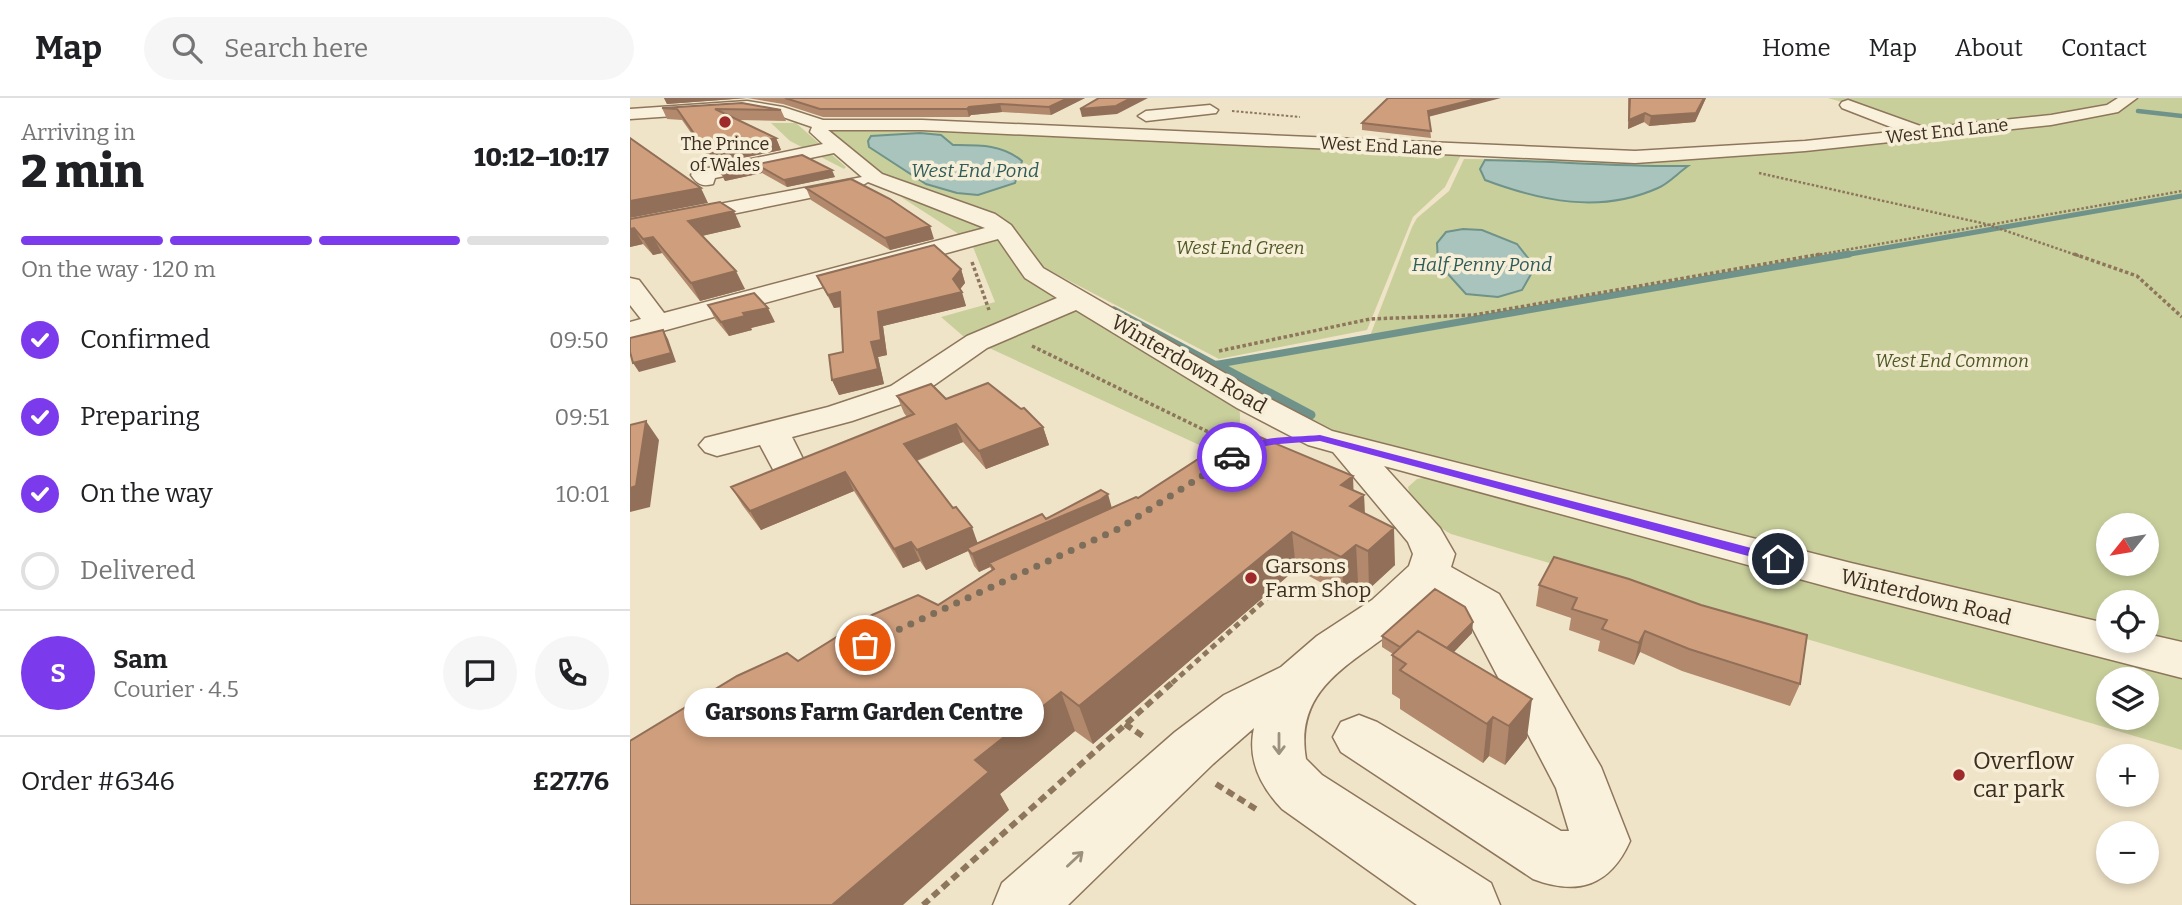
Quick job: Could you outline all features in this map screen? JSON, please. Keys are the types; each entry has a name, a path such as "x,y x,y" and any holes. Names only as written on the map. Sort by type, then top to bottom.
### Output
{"street":[{"path":"750,107 778,98"},
{"name":"West End Lane","path":"631,115 673,120 750,107 794,115 821,131 911,124 1635,157 1926,134 2087,114 2112,109 2129,98"},
{"path":"1848,105 1881,115 1926,134"},
{"path":"1040,131 1067,118 1128,117 1210,110"},
{"path":"1002,129 1037,112"},
{"path":"1107,134 1128,117"},
{"path":"1190,137 1209,123 1225,121"},
{"path":"705,180 701,175 821,131"},
{"name":"Winterdown Road","path":"821,131 875,178 906,192 964,208 987,219 1003,230 1034,273 1249,401 1333,442 1851,578 2182,660"},
{"path":"1377,146 1404,131"},
{"path":"1690,136 1705,138 1736,151"},
{"path":"630,228 875,178"},
{"path":"630,218 653,223"},
{"path":"630,331 1003,230"},
{"path":"630,286 658,324"},
{"path":"717,445 840,414 902,393 977,342 1078,299"},
{"path":"1024,905 1204,740 1242,709 1298,680 1334,648 1388,611 1428,573 1434,554 1426,537 1333,442 1250,442 1249,401"},
{"path":"756,481 823,454 772,432"},
{"path":"1359,737 1554,859 1584,858 1601,841 1582,784 1483,605 1428,573"},
{"path":"1298,680 1282,718 1277,747 1284,771 1302,792 1469,905"}],"path":[{"path":"1753,171 1986,224 2137,276 2182,317"},
{"path":"1215,352 1370,319 1474,315 2182,191"},
{"path":"923,905 1273,593 1333,598 1359,594"}],"green space":[{"name":"West End Common","path":"1828,98 2182,98 2182,654 2159,645 2159,590 2096,590 2096,633 1362,448 1202,370 1368,341 1412,227 1417,218 1449,191 1464,159 1671,161 1929,135 1877,112"},
{"path":"771,123 796,123 846,167 844,169 790,141"},
{"name":"West End Green","path":"877,127 1462,153 1445,187 1413,217 1367,330 1219,359 1035,263 1009,229 880,178 829,134 831,130"},
{"path":"901,197 980,223 1011,253 1239,405 1238,433 1232,443 1221,455 963,336 941,317 995,302 971,242"},
{"path":"1433,476 2096,649 2096,653 2109,653 2182,672 2182,750 2114,730 2159,730 2159,667 2096,667 2096,725 1451,534 1418,508 1408,487 1417,479"}],"water":[{"name":"West End Pond","path":"920,133 941,135 953,145 998,148 1014,155 1022,161 1015,183 978,195 957,193 926,184 869,147 871,136"},
{"path":"1485,160 1688,166 1658,188 1636,196 1614,201 1571,202 1528,194 1485,180 1480,169"},
{"name":"Half Penny Pond","path":"1482,230 1517,244 1535,267 1522,290 1498,297 1466,294 1438,263 1437,243 1446,232"}],"building":[{"path":"785,98 1068,98 1049,107 1000,104 967,109 820,109"},
{"path":"1099,98 1131,98 1116,106 1080,109"},
{"path":"1388,98 1480,98 1428,111 1431,131 1362,123"},
{"path":"1630,98 1704,98 1696,113 1651,116 1645,113 1629,120"},
{"path":"742,103 781,110 715,109 776,138 707,152 677,109 662,108"},
{"path":"630,138 701,188 630,201"},
{"path":"802,155 832,170 784,180 759,166 722,174 720,172"},
{"path":"851,179 890,199 930,226 885,238 806,188"},
{"path":"720,202 734,211 688,221 736,271 691,283 653,237 643,239 634,228 630,229 630,219"},
{"path":"934,245 961,269 953,279 962,292 878,312 881,340 871,342 878,369 832,380 829,355 843,352 840,292 828,295 817,276"},
{"path":"754,293 768,308 743,313 745,316 721,322 708,305"},
{"path":"663,330 671,353 633,363 630,338"},
{"path":"988,383 1021,409 1024,408 1043,427 979,451 956,424 904,444 953,508 956,507 972,527 917,550 911,542 894,549 845,472 750,511 731,487 914,414 897,396 931,384 946,399"},
{"path":"646,421 636,486 630,488 630,425"},
{"path":"1243,430 1353,476 1341,485 1364,495 1350,506 1394,528 1368,551 1356,545 1341,557 1292,532 1079,706 1061,692 975,760 989,772 832,905 630,905 630,741 737,676 787,653 798,661 872,615 918,595 938,605 994,569 989,563 1138,498"},
{"path":"1101,490 1108,494 1100,500 972,554 967,548 1042,514 1046,519"},
{"path":"1554,557 1629,579 1701,605 1807,635 1800,684 1689,649 1645,631 1639,643 1602,629 1607,620 1572,609 1577,598 1539,585"},
{"path":"1435,589 1465,607 1473,622 1447,648 1418,631 1400,647 1382,636"},
{"path":"1418,631 1532,699 1509,726 1493,717 1487,724 1400,670 1406,664 1392,655"}],"waterway":[{"path":"2138,111 2182,116"},
{"path":"1839,256 2182,196"},
{"path":"1219,364 1849,254"},
{"path":"1114,310 1220,367"},
{"path":"1217,365 1311,415"}],"way so far":[{"path":"865,645 1120,528 1232,457"}],"place":[{"name":"The Prince of Wales","path":"725,122"},
{"name":"Garsons Farm Shop","path":"1251,578"},
{"name":"Garsons Farm Garden Centre","path":"865,645"},
{"name":"Overflow car park","path":"1959,775"}],"route":[{"path":"1232,457 1243,449 1260,444 1320,438 1778,559"}]}
